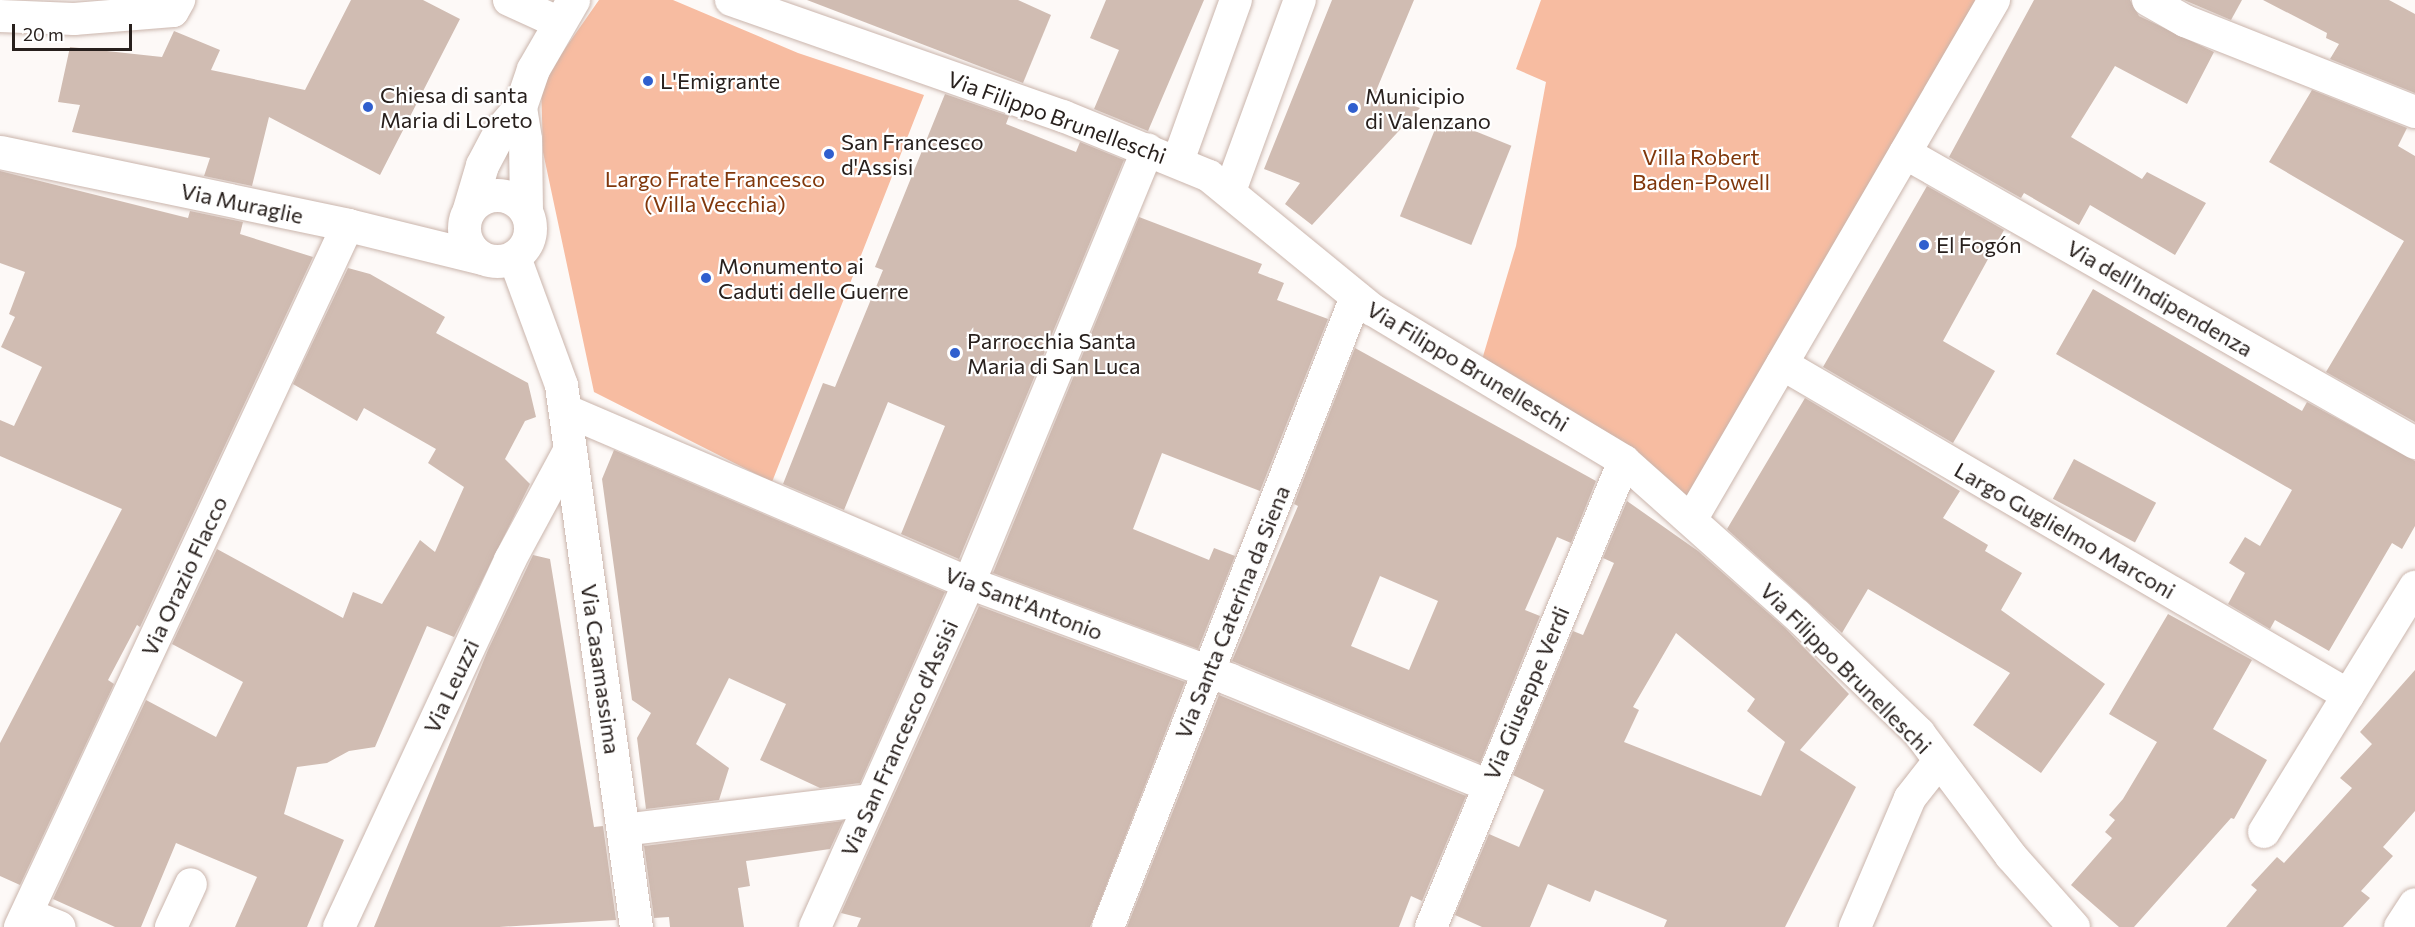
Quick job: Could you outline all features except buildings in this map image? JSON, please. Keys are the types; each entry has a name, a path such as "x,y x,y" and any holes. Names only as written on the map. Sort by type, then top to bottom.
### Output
{"street":[{"path":"0,16 74,19 129,15 173,10 179,0"},
{"path":"509,0 567,11 533,69 520,107 501,129 482,165 469,209 464,234 473,251 498,257 528,242 530,221 526,210 525,139 520,107"},
{"path":"1178,161 1236,0"},
{"path":"1230,191 1300,0"},
{"path":"1690,520 1994,0"},
{"path":"2148,0 2185,21 2415,112"},
{"name":"Via Filippo Brunelleschi","path":"743,2 1063,116 1178,161 1230,191 1356,297 1624,461 1813,630 1919,733 2011,856 2074,927"},
{"name":"Via San Francesco d'Assisi","path":"815,927 870,800 969,584 1148,149"},
{"name":"Via Muraglie","path":"0,152 498,257"},
{"name":"Via dell'Indipendenza","path":"1905,153 2415,443"},
{"path":"469,209 487,196 498,194 519,202 526,210"},
{"name":"Via Orazio Flacco","path":"24,921 348,225"},
{"name":"Via Casamassima","path":"498,257 561,385 636,927"},
{"name":"Via Santa Caterina da Siena","path":"1108,927 1356,297"},
{"name":"Largo Guglielmo Marconi","path":"1782,364 2349,695"},
{"name":"Via Sant'Antonio","path":"565,411 969,584 1209,672 1487,785"},
{"name":"Via Leuzzi","path":"339,927 510,560 570,449"},
{"name":"Via Giuseppe Verdi","path":"1431,927 1487,785 1624,461"},
{"path":"2264,832 2415,587"},
{"path":"1855,927 1910,798 1939,761"},
{"path":"623,830 870,800"},
{"path":"171,927 191,884"},
{"path":"2400,927 2415,904"},
{"path":"24,921 59,927"}],"green space":[{"name":"Largo Frate Francesco (Villa Vecchia)","path":"599,0 673,0 798,53 924,95 772,482 594,392 543,152 541,83"},
{"name":"Villa Robert Baden-Powell","path":"1541,0 1994,0 1691,520 1478,373 1516,246 1546,82 1516,69"}],"place":[{"name":"L'Emigrante","path":"648,81"},
{"name":"Chiesa di santa Maria di Loreto","path":"368,107"},
{"name":"Municipio di Valenzano","path":"1353,108"},
{"name":"San Francesco d'Assisi","path":"829,154"},
{"name":"El Fogón","path":"1924,245"},
{"name":"Monumento ai Caduti delle Guerre","path":"706,278"},
{"name":"Parrocchia Santa Maria di San Luca","path":"955,353"}]}
